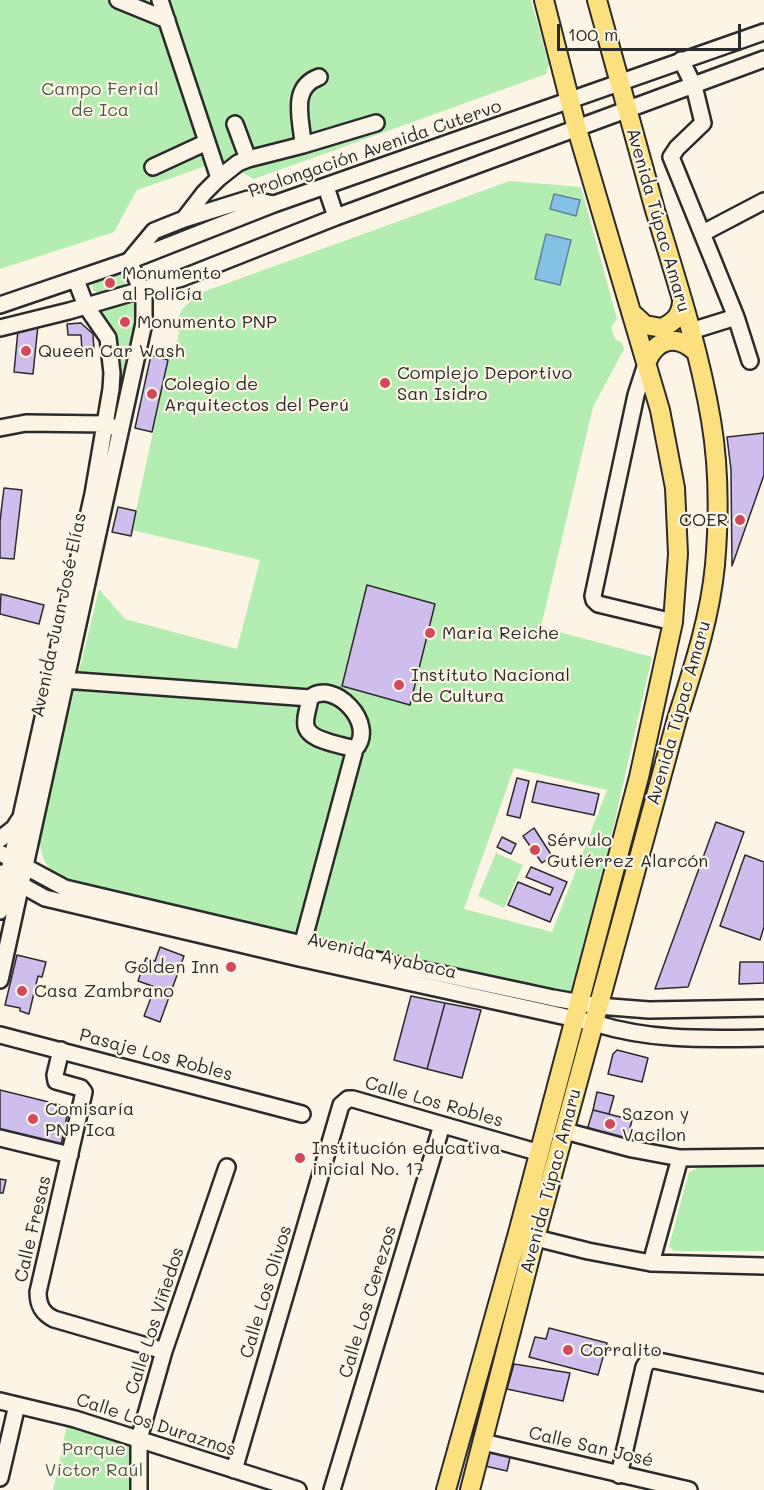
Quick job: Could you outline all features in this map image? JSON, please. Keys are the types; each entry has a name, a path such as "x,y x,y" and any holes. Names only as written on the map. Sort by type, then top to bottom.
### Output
{"main road":[{"name":"Avenida Túpac Amaru","path":"472,1488 527,1235 540,1153 639,777 673,622 678,554 675,488 660,410 569,101 544,0"},
{"name":"Avenida Túpac Amaru","path":"446,1490 527,1235 565,1131 659,782 702,637 715,567 717,533 711,422 691,331 626,110 597,0"},
{"path":"633,313 645,325 662,328 676,319 681,311 682,302"},
{"path":"647,361 657,345 666,341 678,340 687,343 696,352"},
{"path":"639,777 659,782"}],"street":[{"path":"118,0 167,20"},
{"path":"160,0 219,178"},
{"name":"Prolongación Avenida Cutervo","path":"0,305 129,261 273,204 764,32"},
{"path":"0,328 182,278 336,218 764,59"},
{"path":"681,60 694,86 703,123 671,157 736,317 750,362"},
{"path":"303,146 299,100 309,81 319,77"},
{"path":"184,219 204,193 238,163 303,146 375,123"},
{"path":"235,124 248,159"},
{"path":"153,167 207,142"},
{"path":"326,187 336,218"},
{"path":"129,261 154,231 184,219 248,199 273,204"},
{"path":"703,233 764,201"},
{"name":"Avenida Juan José Elías","path":"12,859 32,833 144,323 144,296 129,261"},
{"name":"Avenida Juan José Elías","path":"0,980 11,927 12,859 93,494 111,389 111,356 108,338 86,306 76,280"},
{"path":"691,331 736,317"},
{"path":"647,361 636,395 593,596 598,604 673,622"},
{"path":"0,428 26,423 105,424 121,429"},
{"path":"64,680 310,698"},
{"path":"301,951 355,749 360,744 363,729 355,712 335,696 325,692 316,693 310,698 306,720 306,728 310,734 316,738 355,749"},
{"path":"0,838 14,828 20,818"},
{"path":"32,833 33,848 40,867 65,888"},
{"name":"Avenida Ayabaca","path":"12,859 65,888 301,951"},
{"name":"Avenida Juan José Elías","path":"0,911 10,878"},
{"name":"Avenida Ayabaca","path":"10,878 45,898 577,1011 596,1014 649,1010 764,1008"},
{"path":"11,927 21,909 45,898"},
{"name":"Avenida Ayabaca","path":"596,1014 618,1031 652,1037 689,1040 764,1038"},
{"name":"Pasaje Los Robles","path":"0,1035 302,1114"},
{"name":"Calle Fresas","path":"61,1050 55,1075 56,1082 84,1090 38,1292 41,1308 46,1315 54,1319 164,1351"},
{"name":"Calle Los Robles","path":"336,1126 341,1105 348,1099 353,1099 540,1153"},
{"name":"Calle Los Cerezos","path":"332,1490 442,1125"},
{"name":"Calle Los Olivos","path":"234,1470 336,1126"},
{"path":"565,1131 632,1149 680,1158 764,1157"},
{"path":"0,1138 70,1155"},
{"path":"651,1263 680,1158"},
{"name":"Calle Los Viñedos","path":"139,1490 139,1439 164,1351 227,1167"},
{"path":"527,1235 588,1251 651,1263 764,1266"},
{"path":"619,1474 644,1366 648,1361 654,1360 764,1383"},
{"name":"Calle Los Duraznos","path":"0,1401 75,1419 298,1490"},
{"path":"0,1478 17,1405"},
{"name":"Calle San José","path":"483,1442 689,1490"}],"green space":[{"name":"Campo Ferial de Ica","path":"0,0 531,0 549,64 546,74 254,179 220,161 137,190 114,232 0,269"},
{"path":"510,181 581,187 617,319 611,327 615,339 622,343 624,349 593,407 541,627 652,657 578,983 574,990 564,994 64,883 53,873 46,862 41,851 39,836 99,589 125,619 237,649 260,560 132,530 170,352 175,349 179,332 175,328 182,309 200,293","holes":["514,768 607,790 552,932 464,909"]},
{"path":"118,272 123,273 126,277 124,287 100,294 93,290 94,280"},
{"path":"138,299 139,322 117,422 119,392 116,351 101,311"},
{"path":"496,853 523,865 504,908 478,896"},
{"path":"764,1166 764,1251 674,1251 669,1246 689,1172 699,1167"},
{"name":"Parque Víctor Raúl","path":"68,1421 137,1439 134,1490 53,1490"}],"water":[{"path":"554,194 580,200 576,216 550,209"},
{"path":"546,234 571,240 560,285 535,279"}],"building":[{"path":"81,323 93,334 94,350 82,351 81,335 68,335 67,324"},
{"name":"Queen Car Wash","path":"38,325 33,374 14,372 18,330"},
{"name":"Colegio de Arquitectos del Perú","path":"151,355 168,360 152,432 135,428"},
{"name":"COER","path":"764,433 764,475 732,566 731,470 727,437"},
{"path":"4,488 22,490 14,559 0,558 0,521"},
{"path":"118,507 136,511 131,536 112,532"},
{"path":"367,585 435,604 410,705 342,686"},
{"path":"1,594 44,605 39,624 0,614"},
{"path":"517,778 529,781 520,818 507,815"},
{"path":"537,781 599,794 594,815 532,802"},
{"path":"716,822 744,832 688,987 655,989"},
{"path":"534,828 552,856 542,863 523,836"},
{"path":"502,837 516,844 511,854 497,847"},
{"path":"745,855 764,862 764,927 760,940 720,926"},
{"path":"531,867 567,882 550,922 508,905 518,882 550,895 553,888 526,877"},
{"path":"160,947 184,956 160,1022 144,1016 155,987 138,981 146,958 155,961"},
{"name":"Casa Zambrano","path":"17,955 46,962 42,977 38,976 29,1014 20,1011 20,1008 5,1005"},
{"path":"740,962 764,962 764,983 739,984"},
{"path":"411,996 445,1003 427,1069 394,1060"},
{"path":"445,1003 481,1010 462,1078 427,1069"},
{"path":"617,1050 648,1058 642,1082 608,1074 613,1054"},
{"name":"Comisaría PNP Ica","path":"0,1090 69,1107 61,1145 0,1131"},
{"path":"597,1092 614,1096 609,1114 593,1110"},
{"name":"Sazon y Vacilon","path":"593,1110 632,1120 627,1140 592,1131 588,1127"},
{"path":"0,1179 6,1180 3,1193 0,1193"},
{"name":"Corralito","path":"549,1328 607,1343 598,1375 529,1357 535,1337 546,1339"},
{"path":"514,1364 570,1373 563,1401 507,1389"},
{"path":"489,1448 511,1453 507,1471 485,1466"}],"place":[{"name":"Monumento al Policía","path":"110,283"},
{"name":"Monumento PNP","path":"125,322"},
{"name":"Queen Car Wash","path":"26,351"},
{"name":"Complejo Deportivo San Isidro","path":"385,383"},
{"name":"Colegio de Arquitectos del Perú","path":"152,394"},
{"name":"COER","path":"740,520"},
{"name":"Maria Reiche","path":"430,633"},
{"name":"Instituto Nacional de Cultura","path":"399,685"},
{"name":"Sérvulo Gutiérrez Alarcón","path":"535,850"},
{"name":"Golden Inn","path":"231,967"},
{"name":"Casa Zambrano","path":"22,991"},
{"name":"Comisaría PNP Ica","path":"33,1119"},
{"name":"Sazon y Vacilon","path":"610,1124"},
{"name":"Institución educativa inicial No. 17","path":"300,1158"},
{"name":"Corralito","path":"568,1350"}]}
